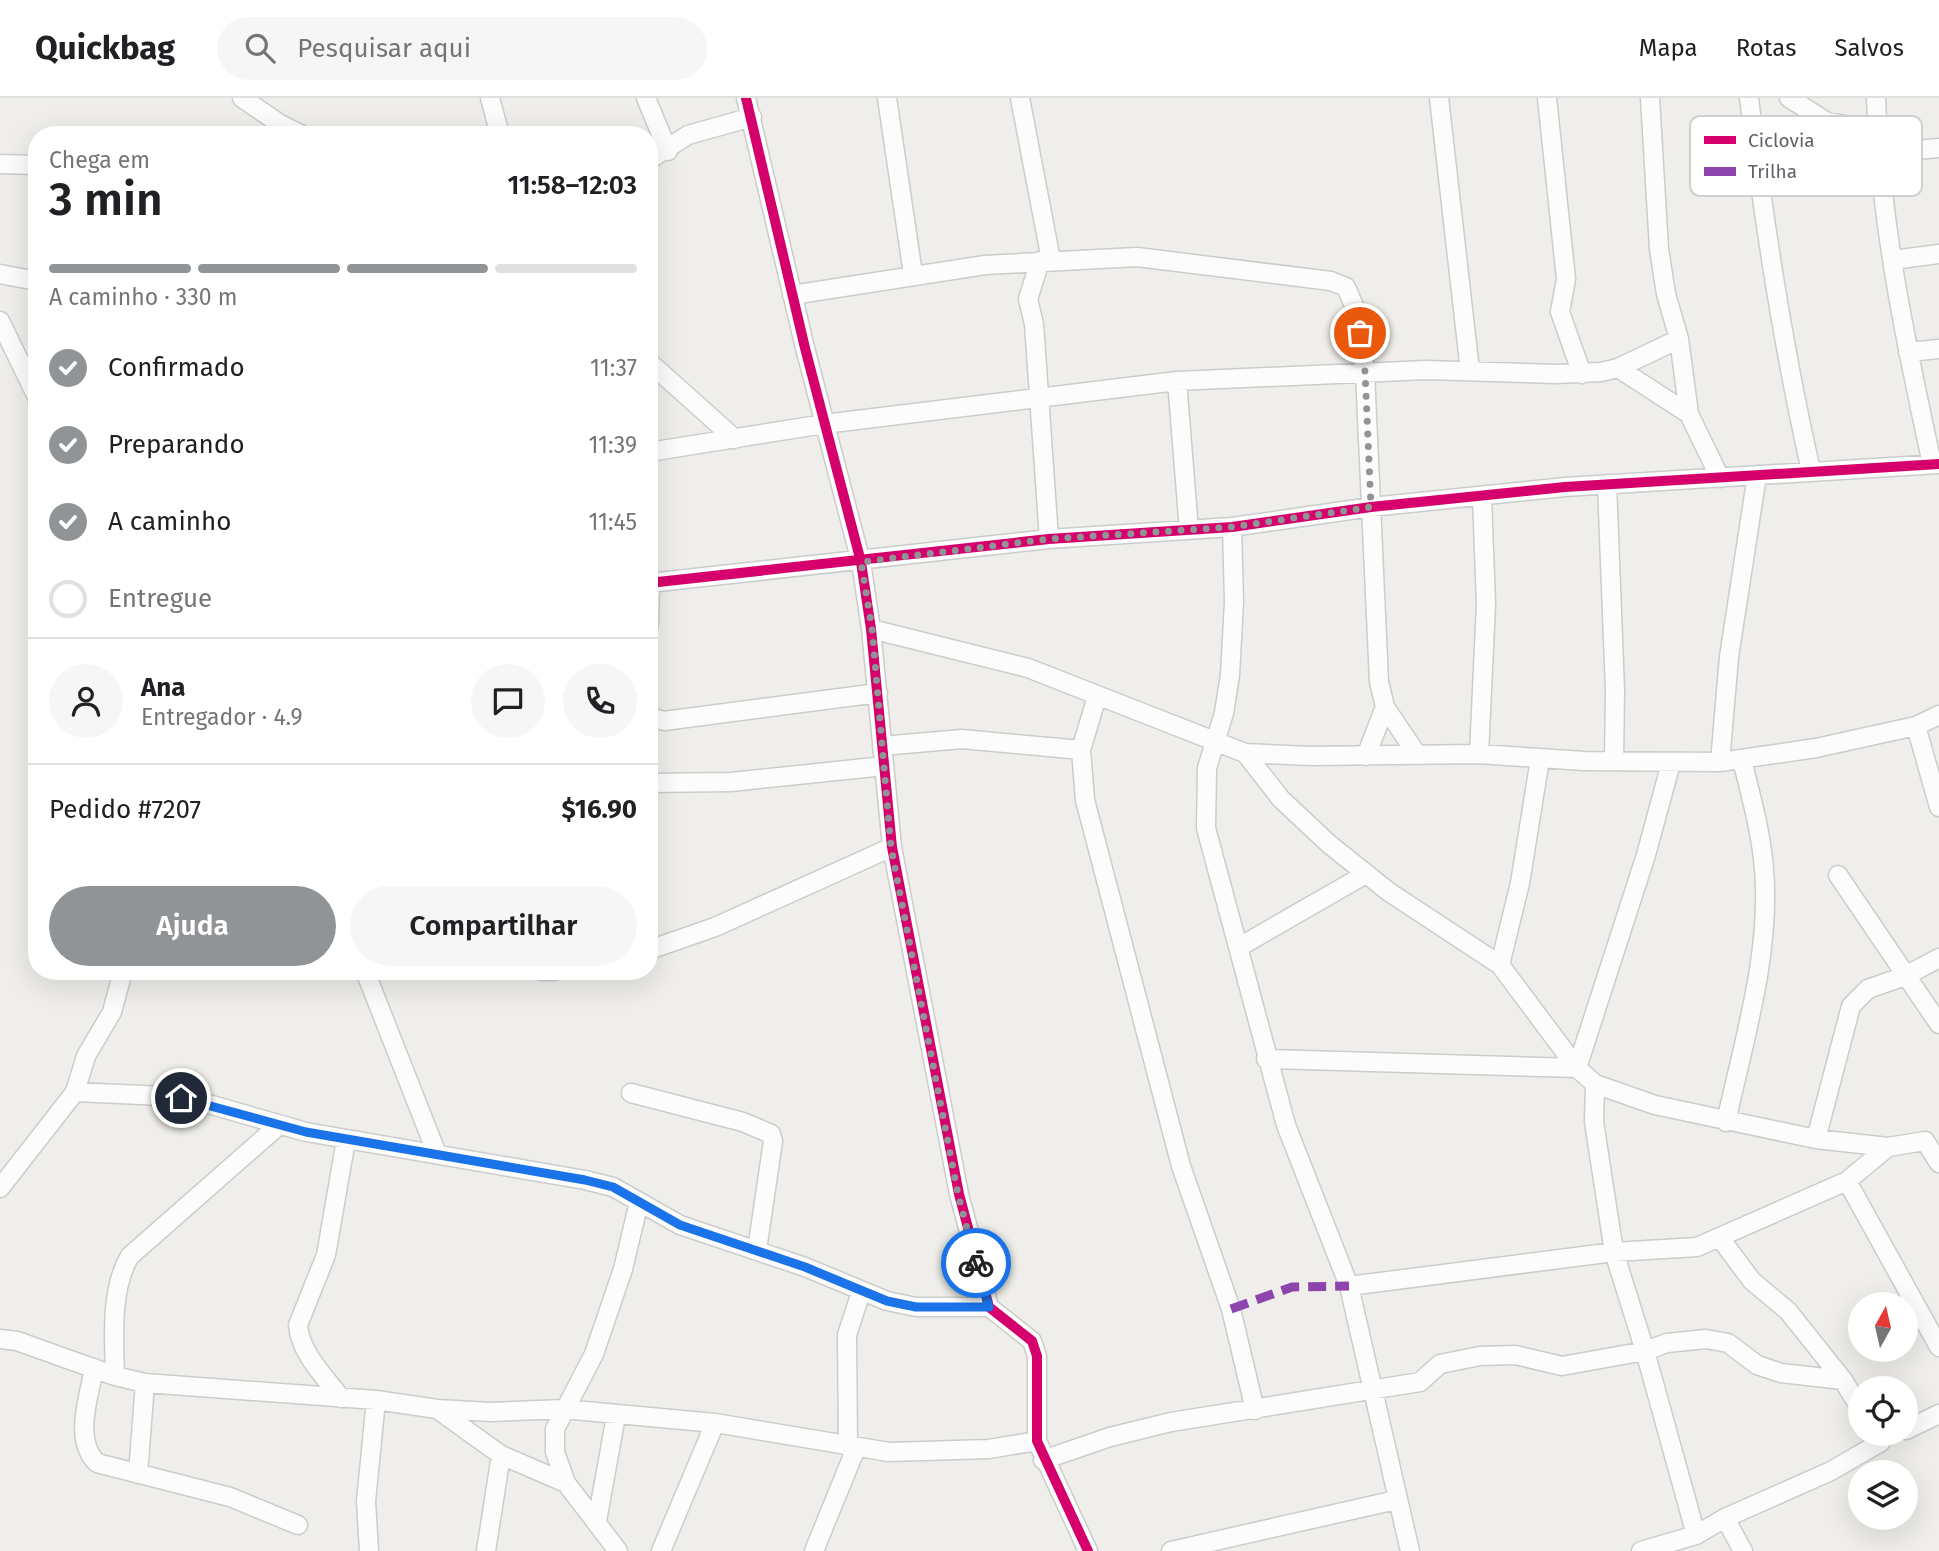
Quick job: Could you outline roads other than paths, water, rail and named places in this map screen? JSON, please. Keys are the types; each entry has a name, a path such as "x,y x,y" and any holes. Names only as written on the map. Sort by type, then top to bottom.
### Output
{"street":[{"path":"242,98 284,126"},
{"path":"490,98 498,126"},
{"path":"646,98 658,126"},
{"path":"746,98 792,295 861,562 872,629 891,847 958,1194 989,1307 1032,1341 1037,1356 1037,1441 1043,1460 1088,1551"},
{"path":"887,98 913,274"},
{"path":"1020,98 1045,260 1028,305 1034,324 1041,397 1049,539"},
{"path":"1439,98 1469,371"},
{"path":"1547,98 1555,203 1566,279 1559,303 1560,312 1582,374"},
{"path":"1650,98 1658,249 1666,294 1679,340 1689,414 1720,478"},
{"path":"1749,98 1751,116"},
{"path":"1789,98 1818,116"},
{"path":"1876,98 1877,116"},
{"path":"658,156 699,131 752,117"},
{"path":"658,127 668,151"},
{"path":"0,164 28,165"},
{"path":"1760,196 1786,361 1811,471"},
{"path":"658,582 861,562 1049,539 1232,527 1371,507 1607,484 1935,464 1908,352 1885,196"},
{"path":"1893,260 1939,254"},
{"path":"792,295 913,274 1045,260 1137,257 1337,283 1351,295 1365,372 1377,662 1385,706 1416,753"},
{"path":"0,274 28,279"},
{"path":"0,321 28,379"},
{"path":"658,451 824,424 1177,381 1365,372 1582,374 1618,368 1679,340"},
{"path":"1908,352 1939,349"},
{"path":"1618,368 1689,414"},
{"path":"658,370 735,439"},
{"path":"1177,381 1189,530"},
{"path":"1720,762 1729,657 1757,475"},
{"path":"1607,484 1615,690 1614,761"},
{"path":"1479,754 1486,604 1482,497"},
{"path":"1232,527 1234,602 1230,662 1217,744 1205,786 1206,828 1266,1059 1286,1125 1349,1286 1396,1500 1410,1551"},
{"path":"872,629 1028,668 1245,753 1366,757 1416,753 1479,754 1540,759 1720,762 1816,748 1916,726 1939,715"},
{"path":"658,719 664,721 878,693"},
{"path":"1097,696 1081,750 1085,800 1181,1166 1231,1308 1255,1410"},
{"path":"1366,757 1385,706"},
{"path":"1916,726 1939,807"},
{"path":"882,746 962,739 1081,750"},
{"path":"1245,753 1281,799 1366,874 1459,940 1500,965 1577,1068 1595,1084 1656,1105 1816,1139 1888,1147 1932,1137 1939,1163"},
{"path":"1500,965 1520,883 1540,759"},
{"path":"1726,1122 1755,990 1764,904 1760,839 1742,760"},
{"path":"1577,1068 1642,868 1671,763"},
{"path":"658,783 743,781 884,766"},
{"path":"658,947 715,927 891,847"},
{"path":"1239,947 1366,874"},
{"path":"1838,876 1939,1024"},
{"path":"1816,1139 1851,1006 1868,989 1905,976 1939,958"},
{"path":"0,1188 75,1091 86,1056 112,1012 121,980"},
{"path":"369,980 437,1154"},
{"path":"1266,1059 1577,1068"},
{"path":"1595,1084 1594,1122 1614,1252 1645,1351 1696,1535"},
{"path":"75,1091 164,1096 198,1101 278,1126 346,1140 585,1180 613,1187 680,1225 757,1250 860,1292 916,1307 989,1307"},
{"path":"631,1093 743,1122 771,1135 774,1141 757,1250"},
{"path":"115,1376 118,1303 123,1266 130,1256 278,1126"},
{"path":"341,1398 304,1348 298,1325 326,1255 346,1140"},
{"path":"1349,1286 1614,1252 1697,1247 1847,1181 1888,1147"},
{"path":"1847,1181 1939,1347"},
{"path":"618,1551 566,1483 554,1441 563,1409 577,1389 594,1354 623,1269 639,1202"},
{"path":"1720,1238 1752,1281 1788,1311 1848,1388"},
{"path":"814,1551 852,1448 847,1335 860,1292"},
{"path":"0,1339 17,1340 115,1376 145,1383 376,1400 437,1409 491,1412 563,1409 616,1416 715,1423 852,1448 889,1452 948,1452 1010,1447 1037,1441"},
{"path":"1043,1460 1110,1437 1171,1422 1420,1382 1440,1364 1479,1356 1515,1355 1562,1366 1645,1351 1677,1341 1718,1340 1743,1352 1757,1365 1781,1373 1843,1380"},
{"path":"94,1368 84,1447 97,1463 230,1497 298,1525"},
{"path":"138,1474 145,1383"},
{"path":"577,1389 583,1411"},
{"path":"369,1551 366,1501 376,1400"},
{"path":"437,1409 501,1455 566,1483"},
{"path":"1918,1425 1939,1415"},
{"path":"597,1521 616,1416"},
{"path":"661,1551 715,1423"},
{"path":"1641,1551 1696,1535 1725,1518 1831,1471 1867,1446"},
{"path":"485,1551 501,1455"},
{"path":"1171,1551 1396,1500"},
{"path":"1725,1518 1743,1551"}]}
